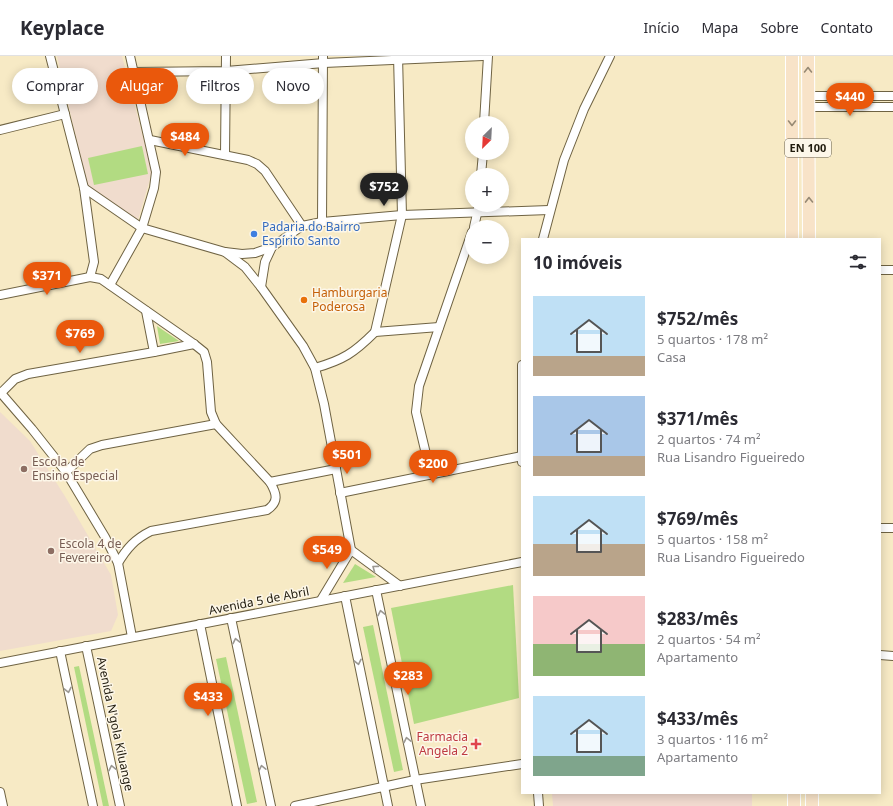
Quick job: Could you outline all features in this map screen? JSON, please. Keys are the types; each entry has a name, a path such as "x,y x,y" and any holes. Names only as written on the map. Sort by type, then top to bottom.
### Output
{"main road":[{"name":"EN 100","path":"792,56 792,238"},
{"name":"EN 100","path":"808,56 809,238"},
{"path":"794,794 794,806"},
{"path":"812,794 812,806"}],"street":[{"path":"50,56 84,188 94,262 90,277"},
{"path":"130,56 132,68"},
{"path":"226,56 226,68"},
{"path":"253,68 324,60 483,56"},
{"path":"484,116 488,56"},
{"path":"543,238 549,210 564,160 584,109 610,56"},
{"path":"315,368 334,363 357,350 375,332 402,215 398,58"},
{"path":"322,222 324,60"},
{"path":"808,101 893,96"},
{"path":"808,101 893,107"},
{"path":"110,285 142,228 154,188 156,172 141,104"},
{"path":"225,155 226,104"},
{"path":"0,130 65,114"},
{"path":"150,140 225,155 257,164 265,171 302,226"},
{"path":"84,188 142,228 225,252 242,254 255,253 272,247 302,226 322,222 465,209"},
{"path":"509,209 549,210"},
{"path":"260,287 265,262 272,247"},
{"path":"225,252 245,267 303,346 315,368 351,550 321,600"},
{"path":"431,474 416,412 420,386 465,253"},
{"path":"881,270 893,270"},
{"path":"0,295 90,277 101,279 110,285 204,352 207,362 211,412 216,424 270,482 277,499 274,505 267,510 151,531 139,537 127,548 118,563"},
{"path":"146,311 154,352"},
{"path":"375,332 440,327"},
{"path":"132,637 118,563 105,537 66,472 0,392 15,379 28,374 194,344"},
{"path":"66,472 90,449 102,445 216,424"},
{"path":"340,493 521,456"},
{"path":"270,482 336,469"},
{"path":"881,528 893,528"},
{"path":"351,550 400,586"},
{"name":"Avenida 5 de Abril","path":"0,663 521,562"},
{"path":"376,590 421,806"},
{"path":"345,596 388,806"},
{"path":"231,618 270,806"},
{"path":"200,624 237,806"},
{"name":"Avenida N'gola Kiluange","path":"86,646 120,806"},
{"path":"60,651 93,806"},
{"path":"881,655 893,656"},
{"path":"295,806 416,780 521,764"},
{"path":"0,792 3,806"},
{"path":"538,794 539,806"}],"shaded area":[{"path":"57,56 122,56 125,68 106,68 106,104 134,104 152,172 138,220 87,185 68,104 98,104 98,68 60,68"},
{"name":"Escola 4 de Fevereiro","path":"0,412 30,441 66,498 111,575 118,615 111,631 0,651"},
{"path":"552,794 752,794 752,806 553,806"}],"green space":[{"path":"142,146 148,174 94,185 88,158"},
{"path":"157,326 179,341 160,344"},
{"path":"355,564 376,577 343,583"},
{"path":"513,585 519,698 414,724 391,608"},
{"path":"373,625 403,770 394,772 363,627"},
{"path":"226,657 257,802 247,804 216,659"},
{"path":"79,666 109,806 103,806 74,667"}],"place":[{"name":"Padaria do Bairro Espírito Santo","path":"254,234"},
{"name":"Hamburgaria Poderosa","path":"304,300"},
{"name":"Escola de Ensino Especial","path":"24,469"},
{"name":"Escola 4 de Fevereiro","path":"51,551"},
{"name":"Farmacia Angela 2","path":"476,744"}]}
